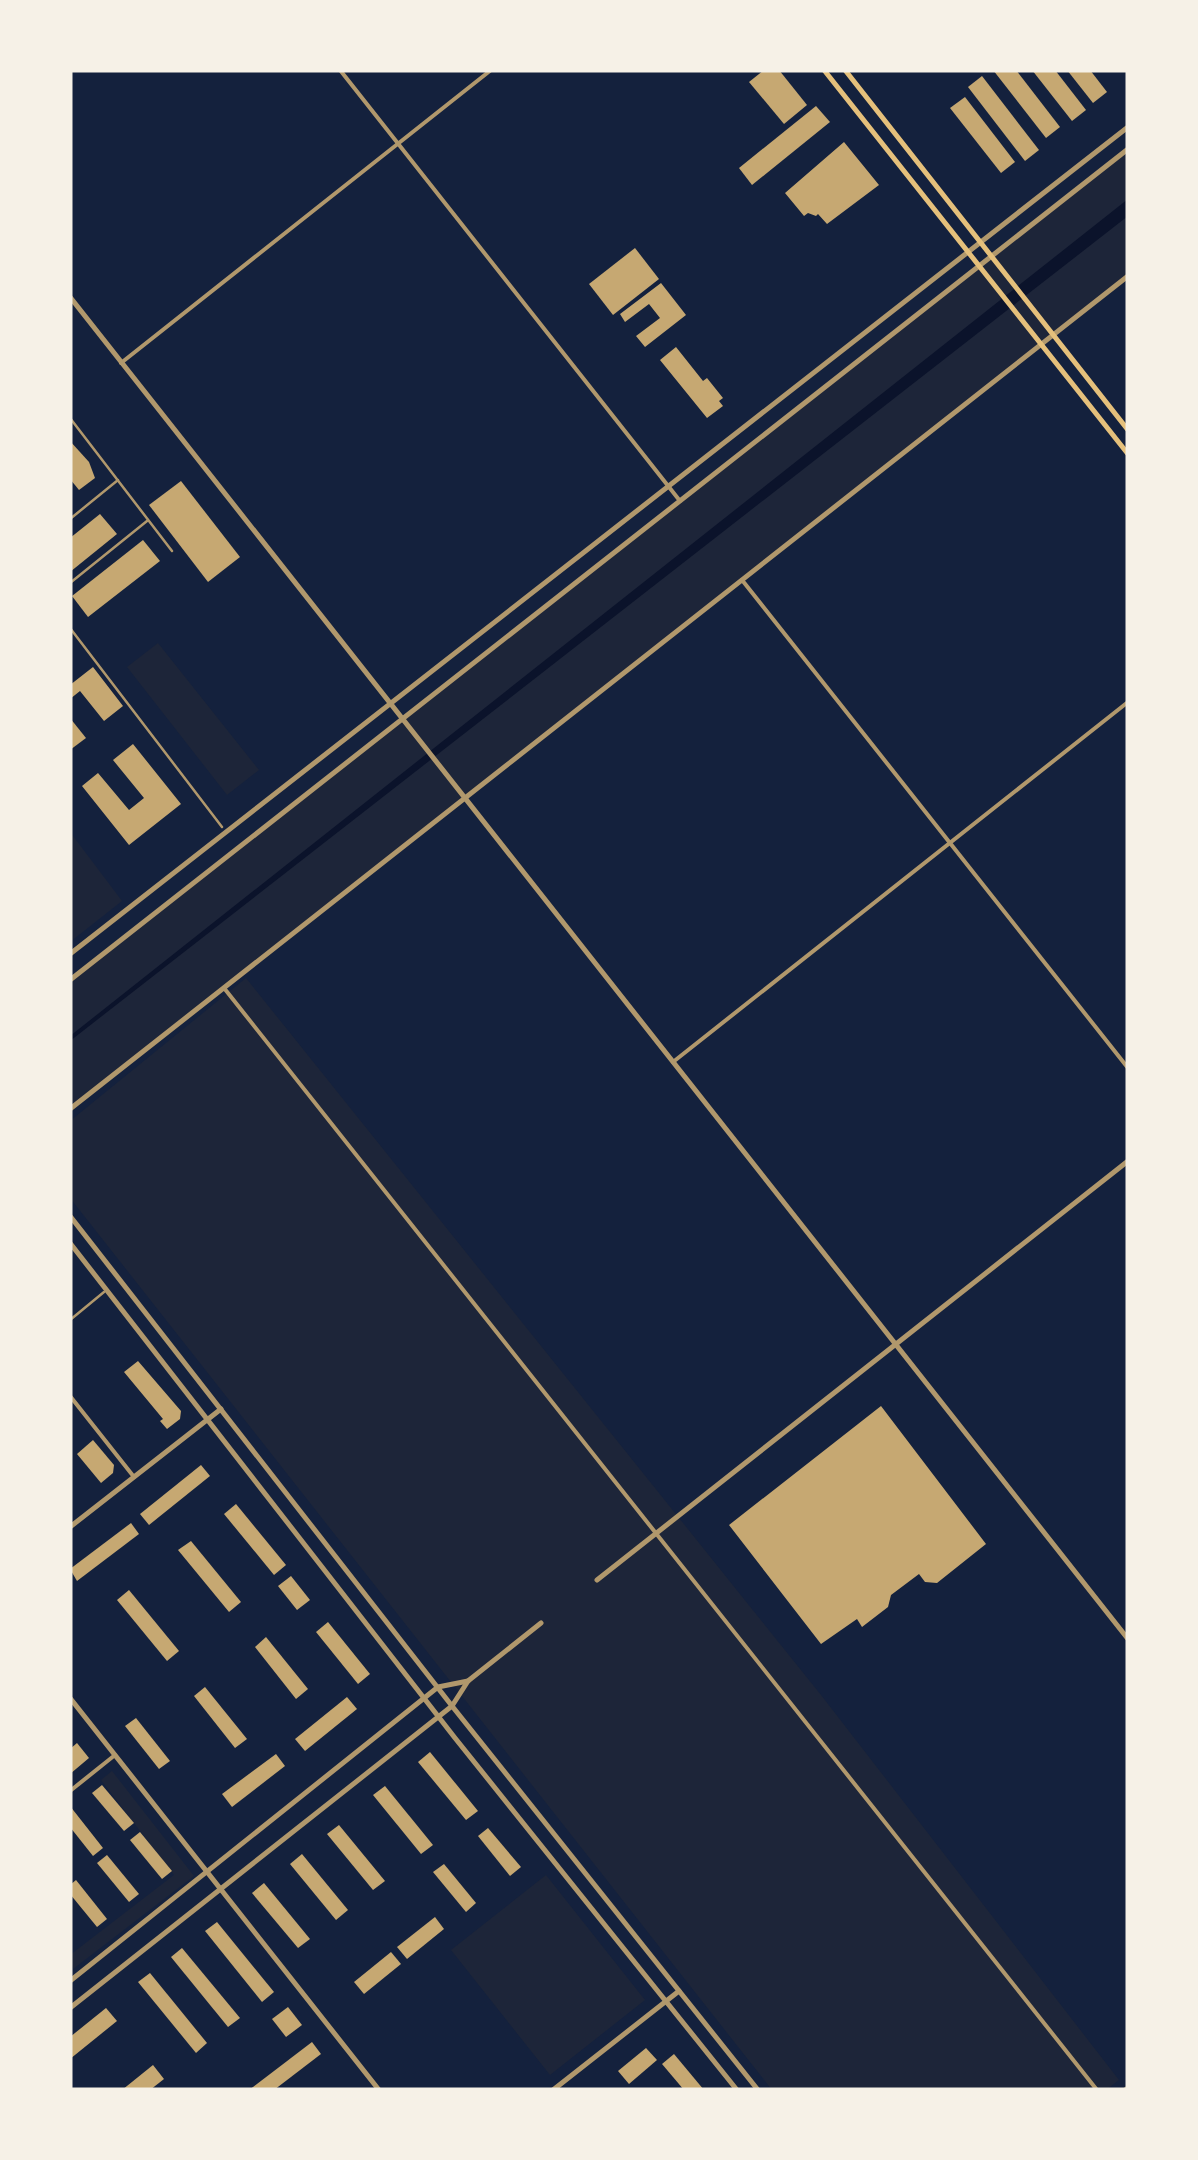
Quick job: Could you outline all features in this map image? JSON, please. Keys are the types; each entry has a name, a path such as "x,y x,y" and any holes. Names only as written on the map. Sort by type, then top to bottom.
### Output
{"main road":[{"path":"824,70 1128,454"},
{"path":"844,70 1128,430"}],"street":[{"path":"340,70 680,501"},
{"path":"121,362 491,70"},
{"path":"70,954 1128,127"},
{"path":"70,980 1128,149"},
{"path":"70,1108 1128,276"},
{"path":"70,298 1128,1640"},
{"path":"70,418 172,551"},
{"path":"70,519 118,480"},
{"path":"70,583 148,520"},
{"path":"742,580 1128,1068"},
{"path":"70,628 222,827"},
{"path":"672,1062 1128,702"},
{"path":"224,988 1096,2090"},
{"path":"597,1580 1128,1161"},
{"path":"70,1216 758,2090"},
{"path":"70,1243 438,1717 737,2090"},
{"path":"70,1320 107,1290"},
{"path":"70,1396 134,1477"},
{"path":"70,1527 220,1409"},
{"path":"70,2008 452,1706 468,1681 541,1624"},
{"path":"70,1981 438,1687 468,1681"},
{"path":"70,1698 379,2090"},
{"path":"70,1791 115,1755"},
{"path":"554,2090 679,1991"}],"shaded area":[{"path":"1128,148 1128,276 70,1109 70,980"},
{"path":"1128,199 1128,216 70,1041 70,1036"},
{"path":"158,643 259,770 227,795 127,667"},
{"path":"70,832 122,901 70,942"},
{"path":"246,978 821,1695 1119,2080 1106,2090 772,2090 70,1198 70,1121"},
{"path":"112,1771 194,1876 73,1969 70,1955 174,1875 101,1780"},
{"path":"546,1875 645,2000 550,2075 451,1950"}],"building":[{"path":"764,70 779,70 807,105 784,124 749,82"},
{"path":"993,70 1016,70 1060,127 1046,138"},
{"path":"1032,70 1055,70 1086,110 1072,121"},
{"path":"1067,70 1090,70 1107,92 1093,103"},
{"path":"982,76 1039,150 1025,161 968,87"},
{"path":"965,97 1015,162 1001,173 950,108"},
{"path":"816,106 830,122 752,185 739,168"},
{"path":"844,142 879,185 827,224 818,214 804,216 785,193"},
{"path":"635,248 659,279 613,315 589,284"},
{"path":"661,283 686,315 645,347 636,336 660,318 649,304 625,322 620,314"},
{"path":"676,347 703,381 707,378 723,398 719,401 723,406 707,418 660,360"},
{"path":"70,441 89,462 95,478 79,490 70,479"},
{"path":"181,481 240,557 208,582 149,505"},
{"path":"100,514 117,534 70,572 70,538"},
{"path":"143,540 160,561 88,617 72,596"},
{"path":"93,667 123,706 104,721 80,691 70,699 70,685"},
{"path":"70,718 86,738 70,750"},
{"path":"133,744 181,804 129,845 82,786 98,773 129,810 144,798 113,760"},
{"path":"138,1361 181,1411 180,1419 167,1429 124,1372"},
{"path":"881,1406 986,1544 937,1583 925,1582 919,1574 891,1595 888,1607 862,1627 857,1619 821,1644 729,1525"},
{"path":"93,1440 114,1465 113,1473 101,1483 77,1454"},
{"path":"201,1465 210,1476 149,1525 140,1514"},
{"path":"236,1504 286,1565 274,1575 224,1514"},
{"path":"131,1523 139,1534 77,1581 70,1569"},
{"path":"191,1541 241,1602 229,1612 178,1550"},
{"path":"291,1576 310,1600 297,1610 278,1586"},
{"path":"129,1590 179,1651 167,1661 117,1600"},
{"path":"328,1622 370,1674 358,1684 316,1632"},
{"path":"266,1637 308,1689 296,1699 255,1647"},
{"path":"205,1687 247,1739 235,1748 194,1696"},
{"path":"347,1697 357,1709 305,1751 295,1739"},
{"path":"136,1718 170,1761 159,1769 125,1726"},
{"path":"77,1743 89,1758 70,1774 70,1749"},
{"path":"430,1752 478,1811 466,1820 418,1762"},
{"path":"276,1754 285,1766 232,1807 222,1794"},
{"path":"102,1785 134,1823 124,1831 92,1793"},
{"path":"385,1786 433,1845 421,1854 373,1795"},
{"path":"70,1806 103,1848 93,1856 70,1827"},
{"path":"339,1825 385,1881 373,1890 327,1834"},
{"path":"488,1828 521,1867 510,1876 478,1836"},
{"path":"140,1832 172,1871 162,1879 130,1840"},
{"path":"302,1854 348,1910 336,1920 290,1864"},
{"path":"107,1855 139,1894 129,1902 97,1863"},
{"path":"444,1864 476,1903 466,1912 433,1872"},
{"path":"76,1880 107,1919 97,1927 70,1894 70,1885"},
{"path":"264,1883 310,1939 298,1948 252,1893"},
{"path":"435,1917 444,1929 407,1959 397,1947"},
{"path":"217,1922 274,1992 262,2002 205,1931"},
{"path":"182,1948 240,2018 228,2027 171,1957"},
{"path":"391,1952 401,1964 364,1994 354,1982"},
{"path":"150,1973 207,2043 196,2053 138,1982"},
{"path":"288,2007 302,2025 286,2037 272,2019"},
{"path":"106,2008 117,2021 70,2059 70,2037"},
{"path":"312,2042 321,2054 274,2090 249,2090"},
{"path":"646,2048 657,2060 629,2084 618,2071"},
{"path":"674,2054 704,2090 684,2090 662,2064"},
{"path":"153,2065 164,2079 150,2090 122,2090"}]}
